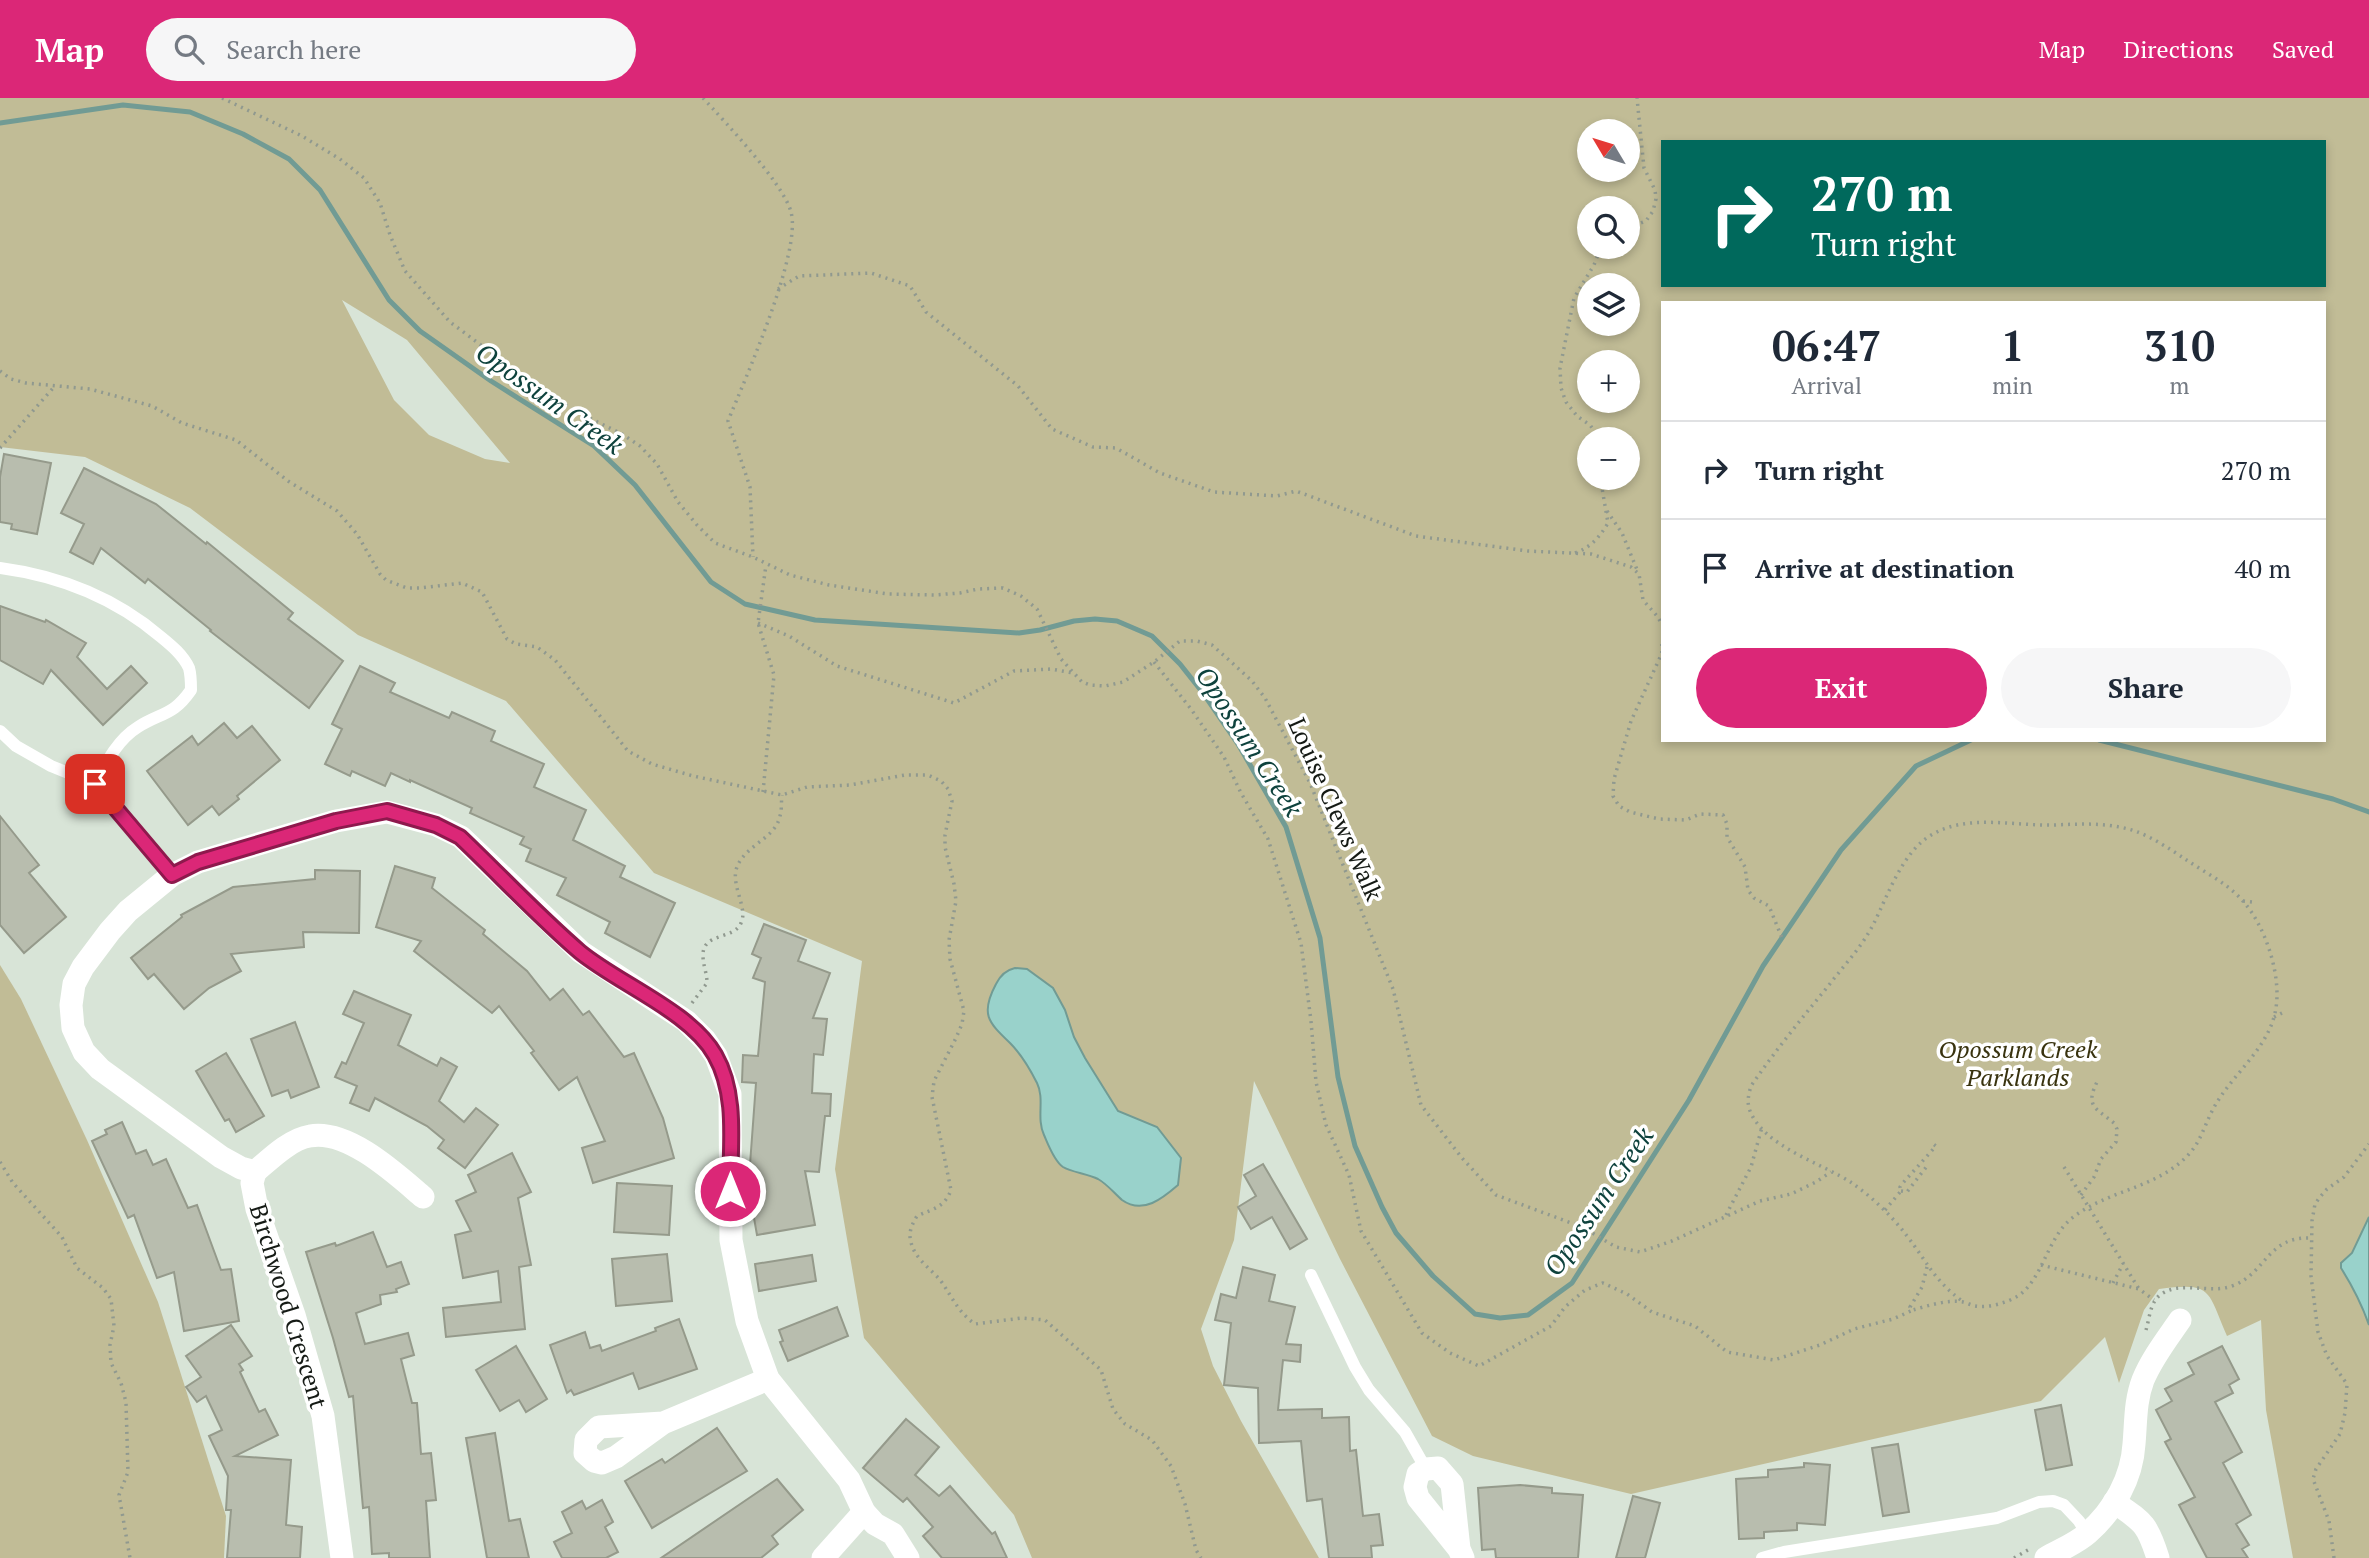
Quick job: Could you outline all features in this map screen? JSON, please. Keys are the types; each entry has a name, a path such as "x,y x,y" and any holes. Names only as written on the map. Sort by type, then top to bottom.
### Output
{"street":[{"name":"Birchwood Crescent","path":"342,1558 323,1416 294,1315 257,1209 252,1183 254,1172 221,1157 100,1069 84,1052 72,1028 71,1005 74,984 83,967 128,911 172,875 190,864 349,818 387,811 436,825 460,837 582,953 686,1021 705,1040 716,1056 730,1094 730,1240 747,1321 768,1379 849,1480 864,1512 875,1524 893,1534 908,1558"},
{"path":"254,1172 282,1149 309,1136 335,1137 378,1158 423,1197"},
{"path":"2046,1558 2087,1534 2114,1502 2130,1474 2135,1410 2143,1380 2180,1320"},
{"path":"663,1423 768,1379"},
{"path":"1438,1468 1452,1484 1460,1553 1418,1498 1415,1487 1418,1474 1426,1469 1438,1468"},
{"path":"2114,1502 2143,1522 2150,1532 2158,1558"},
{"path":"823,1558 864,1512"}],"lane":[{"path":"0,568 66,582 106,598 145,623 179,652 190,670 191,690 181,705 138,727 121,742 95,784"},
{"path":"0,731 27,753 95,784 172,875"},
{"path":"1311,1275 1355,1367 1369,1390 1405,1433 1426,1469"},
{"path":"1762,1558 1784,1552 1997,1518 2039,1502 2053,1501 2064,1505 2087,1534"}],"path":[{"path":"222,98 302,136 340,159 364,178 380,203 405,271 450,322 529,381 575,411 640,446 657,464 678,502 715,543 790,575 829,585 888,594 933,595 1003,588 1021,596 1037,609 1061,659 1073,673"},
{"path":"703,98 751,152 780,190 792,212 792,242 778,289 728,421 750,487 753,557"},
{"path":"1637,98 1644,168 1655,190 1656,199 1653,211 1640,223"},
{"path":"1591,427 1577,416 1566,402 1561,388 1560,368 1574,298 1596,259"},
{"path":"778,289 799,276 871,273 910,285 926,312 1018,386 1052,429 1093,447 1116,448 1160,473 1214,492 1277,496 1296,491 1416,536 1528,551 1591,554 1619,562 1639,574"},
{"path":"0,371 12,379 90,389 152,406 193,428 236,440 288,481 337,511 357,534 386,580 407,588 438,588 462,583 482,592 507,639 516,645 537,647 555,660 628,751 652,764 693,776 782,795 807,787 850,785 905,775 928,775 941,781 948,789 952,801 947,815 945,847 956,901 949,940 950,959 964,1011 962,1024 934,1081 932,1097 951,1190 948,1200 942,1206 917,1216 910,1231 911,1243 917,1254 941,1281 963,1316 975,1324 1022,1318 1045,1320 1101,1370 1113,1409 1125,1424 1152,1440 1171,1466 1185,1504 1196,1550 1201,1558"},
{"path":"0,448 55,386"},
{"path":"1572,554 1588,548 1608,523 1604,490"},
{"path":"1606,509 1622,533 1639,574 1643,600 1661,623"},
{"path":"763,792 774,676 758,623 766,565"},
{"name":"Louise Clews Walk","path":"758,623 789,636 837,666 954,703 1014,671 1051,668 1073,673 1082,682 1105,686 1122,682 1154,662 1180,641 1197,640 1212,645 1252,681 1265,698 1310,783 1393,989 1421,1105 1462,1158 1496,1195 1582,1227 1616,1247 1640,1252 1672,1241 1760,1201 1791,1194 1830,1172"},
{"path":"1661,655 1631,721 1614,779 1613,796 1619,806 1630,813 1659,819 1686,820 1700,814 1723,816 1727,824 1727,837 1745,867 1748,890 1754,898 1769,906 1782,938"},
{"path":"1154,662 1224,757 1268,839 1301,943 1317,1082 1326,1125 1349,1175 1361,1231 1422,1333 1450,1353 1479,1366 1551,1326 1565,1307 1585,1290 1603,1283 1627,1294 1652,1312 1695,1326 1727,1352 1774,1360 1913,1310 1962,1301"},
{"path":"689,1003 707,983 704,947 718,936 735,931 741,923 743,915 736,888 737,869 743,856 777,825 781,816 782,795"},
{"path":"1974,823 2103,824 2138,832 2225,885 2243,901 2261,930 2277,978 2278,996 2274,1017 2265,1036 2216,1104 2193,1150 2182,1162 2150,1182 2088,1207 2070,1219 2052,1242 2041,1265 2021,1294 2011,1300 1982,1306 1973,1306 1962,1301 1939,1282 1906,1235 1884,1211 1851,1182 1805,1159 1766,1133 1749,1108 1751,1086 1830,982 1855,956 1874,924 1891,885 1918,844 1934,833 1974,823"},
{"path":"2243,901 2252,902"},
{"path":"2274,1017 2282,1013"},
{"path":"2081,1195 2094,1177 2101,1159 2117,1139 2114,1123 2097,1112 2093,1106 2093,1091 2098,1080"},
{"path":"1725,1217 1751,1167 1762,1127"},
{"path":"1884,1211 1901,1191 1900,1186 1936,1146 1932,1143"},
{"path":"2334,1558 2329,1521 2314,1479 2316,1469 2340,1434 2347,1384 2327,1356 2318,1332 2311,1276 2312,1238 2315,1204 2327,1189 2349,1171 2369,1144"},
{"path":"0,1162 13,1183 62,1237 77,1268 103,1288 111,1299 114,1326 110,1345 111,1363 121,1383 126,1402 128,1472 119,1495 130,1558"},
{"path":"1901,1191 1907,1192 1927,1166"},
{"path":"2064,1167 2139,1289 2154,1300"},
{"path":"2253,1271 2283,1243 2293,1239 2312,1238"},
{"path":"2113,1283 2123,1264"},
{"path":"2041,1265 2139,1289"},
{"path":"1913,1310 1910,1307 1922,1287 1927,1267"}],"green space":[{"name":"Opossum Creek Parklands","path":"0,98 2369,98 2369,1558 2293,1558 2266,1410 2261,1320 2227,1336 2211,1299 2199,1289 2190,1287 2159,1289 2144,1310 2119,1383 2105,1337 2041,1401 1631,1494 1473,1456 1432,1436 1340,1259 1254,1081 1234,1240 1201,1329 1213,1366 1241,1421 1319,1558 1032,1558 1014,1515 864,1338 835,1169 862,961 654,873 506,701 358,635 190,508 85,457 0,447","holes":["342,300 407,340 510,463 485,459 429,435 394,400"]},
{"path":"0,965 21,999 158,1302 226,1516 224,1558 0,1558"}],"water":[{"path":"1015,968 1027,969 1053,988 1085,1058 1118,1111 1157,1127 1181,1158 1178,1185 1159,1199 1145,1205 1130,1204 1101,1181 1063,1167 1054,1157 1042,1129 1037,1083 1022,1057 996,1029 989,1017 988,1003 999,978"},
{"path":"2369,1217 2369,1325 2341,1263 2352,1253"}],"building":[{"path":"4,454 51,463 37,534 11,529 12,524 0,522 0,477"},
{"path":"84,468 156,504 206,544 207,542 293,613 288,619 343,661 309,708 148,579 145,583 101,548 93,564 70,552 84,524 61,513"},
{"path":"0,606 45,622 46,620 86,643 77,657 107,689 131,666 147,683 103,725 51,670 43,684 0,660"},
{"path":"360,666 395,683 390,692 449,718 452,712 495,731 491,741 544,764 534,787 586,810 573,840 625,866 620,877 675,903 650,957 605,933 610,922 557,895 566,878 526,861 531,849 520,844 524,837 470,813 472,808 391,773 385,786 352,771 350,776 325,764 342,729 332,724"},
{"path":"224,723 237,738 252,726 280,760 219,815 212,806 188,825 147,771 192,736 198,745"},
{"path":"0,816 39,865 29,873 66,917 24,953 0,925"},
{"path":"395,866 435,878 432,888 485,930 483,934 527,971 550,1000 563,989 583,1015 589,1011 624,1057 634,1053 663,1118 674,1158 593,1183 582,1148 605,1141 577,1077 559,1090 531,1053 534,1051 499,1006 492,1013 414,951 421,941 376,927"},
{"path":"315,870 360,871 359,933 303,932 304,947 231,954 241,971 209,988 184,1009 154,974 148,979 131,958 182,917 181,915 233,887 315,879"},
{"path":"764,924 806,940 798,961 830,973 813,1018 827,1019 823,1055 814,1054 812,1093 831,1094 830,1116 825,1116 819,1172 805,1171 815,1225 757,1235 747,1178 756,1083 742,1082 743,1055 758,1056 765,982 753,978 761,958 752,954"},
{"path":"354,991 411,1015 398,1045 437,1066 441,1058 457,1067 439,1101 464,1122 476,1108 498,1125 465,1168 438,1148 444,1140 427,1126 375,1098 369,1111 350,1103 357,1086 335,1077 342,1062 346,1064 364,1023 343,1014"},
{"path":"295,1022 319,1087 291,1098 288,1090 272,1096 251,1039"},
{"path":"226,1053 264,1116 236,1132 229,1119 225,1121 196,1071"},
{"path":"122,1122 136,1154 146,1150 153,1165 166,1159 188,1208 197,1205 221,1270 231,1269 239,1321 184,1331 174,1272 157,1278 134,1215 128,1218 92,1141 107,1134 105,1130"},
{"path":"512,1153 531,1192 518,1198 531,1265 519,1267 525,1329 446,1337 443,1308 501,1302 498,1271 463,1278 455,1235 471,1231 456,1201 476,1192 468,1175"},
{"path":"1263,1164 1307,1239 1290,1249 1272,1217 1251,1229 1238,1207 1256,1196 1244,1175"},
{"path":"617,1183 672,1186 669,1235 614,1232"},
{"path":"373,1232 387,1267 401,1262 409,1284 396,1289 397,1292 380,1295 381,1304 356,1313 365,1344 408,1333 414,1355 401,1359 412,1403 417,1403 421,1454 431,1453 436,1500 426,1501 430,1558 389,1558 389,1553 372,1554 369,1507 363,1508 353,1396 349,1397 306,1252 335,1243 336,1246"},
{"path":"667,1254 672,1301 616,1306 612,1259"},
{"path":"812,1255 816,1281 759,1291 755,1264"},
{"path":"1243,1267 1275,1275 1269,1301 1295,1307 1286,1344 1301,1345 1300,1362 1283,1360 1278,1410 1322,1409 1322,1418 1349,1417 1350,1451 1356,1450 1363,1516 1379,1514 1383,1545 1371,1546 1372,1558 1329,1558 1322,1499 1307,1501 1301,1441 1259,1443 1258,1388 1224,1385 1231,1323 1215,1320 1221,1294 1236,1298"},
{"path":"837,1307 848,1336 788,1361 780,1342 783,1341 779,1330"},
{"path":"679,1319 697,1369 639,1389 633,1373 574,1395 571,1390 567,1393 550,1345 585,1332 590,1348 600,1345 602,1351 656,1331 655,1328"},
{"path":"231,1325 252,1356 239,1364 243,1370 240,1372 259,1412 265,1409 278,1435 235,1456 291,1460 286,1525 302,1527 300,1558 227,1558 231,1510 226,1510 228,1476 209,1436 222,1430 206,1396 197,1402 186,1387 201,1377 186,1356"},
{"path":"516,1346 547,1399 526,1412 519,1400 500,1411 476,1370"},
{"path":"2222,1346 2239,1379 2229,1385 2233,1393 2215,1402 2242,1452 2223,1463 2251,1515 2236,1524 2249,1545 2242,1549 2248,1558 2207,1558 2179,1505 2195,1497 2165,1442 2171,1439 2156,1410 2172,1401 2165,1389 2194,1374 2188,1363"},
{"path":"2061,1405 2072,1465 2046,1470 2035,1410"},
{"path":"906,1419 939,1447 915,1475 939,1496 950,1486 992,1534 995,1532 1007,1558 942,1558 923,1536 933,1527 907,1498 903,1502 863,1468"},
{"path":"717,1428 747,1471 652,1528 625,1481 662,1459 665,1463"},
{"path":"495,1433 509,1521 520,1519 529,1558 487,1558 466,1438"},
{"path":"1898,1444 1909,1512 1883,1516 1872,1448"},
{"path":"1804,1463 1830,1465 1825,1525 1797,1523 1797,1530 1764,1532 1764,1538 1739,1539 1736,1479 1768,1477 1768,1470 1804,1467"},
{"path":"777,1479 803,1510 772,1536 778,1544 761,1558 661,1558"},
{"path":"1520,1485 1552,1488 1552,1493 1583,1495 1578,1558 1496,1558 1495,1549 1482,1550 1478,1488"},
{"path":"1633,1496 1660,1503 1645,1558 1616,1558"},
{"path":"602,1500 613,1522 605,1527 618,1552 606,1558 562,1558 554,1542 572,1533 562,1512 582,1501 586,1509"}],"waterway":[{"name":"Opossum Creek","path":"0,123 123,105 190,112 243,134 289,159 320,190 389,300 420,331 491,381 594,446 635,485 711,582 745,604 815,620 1019,633 1095,619 1117,621 1152,636 1180,664 1203,693 1238,744 1286,827 1320,938 1338,1077 1355,1146 1396,1233 1433,1276 1475,1314 1500,1318 1528,1315 1572,1283 1689,1100 1763,966 1841,850 1916,766 1967,742"},
{"name":"Opossum Creek","path":"2107,742 2333,799 2369,812"}],"route":[{"path":"95,784 172,875 190,864 336,821 387,811 436,825 460,837 582,953 686,1021 705,1040 716,1056 730,1094 730,1191"}]}
